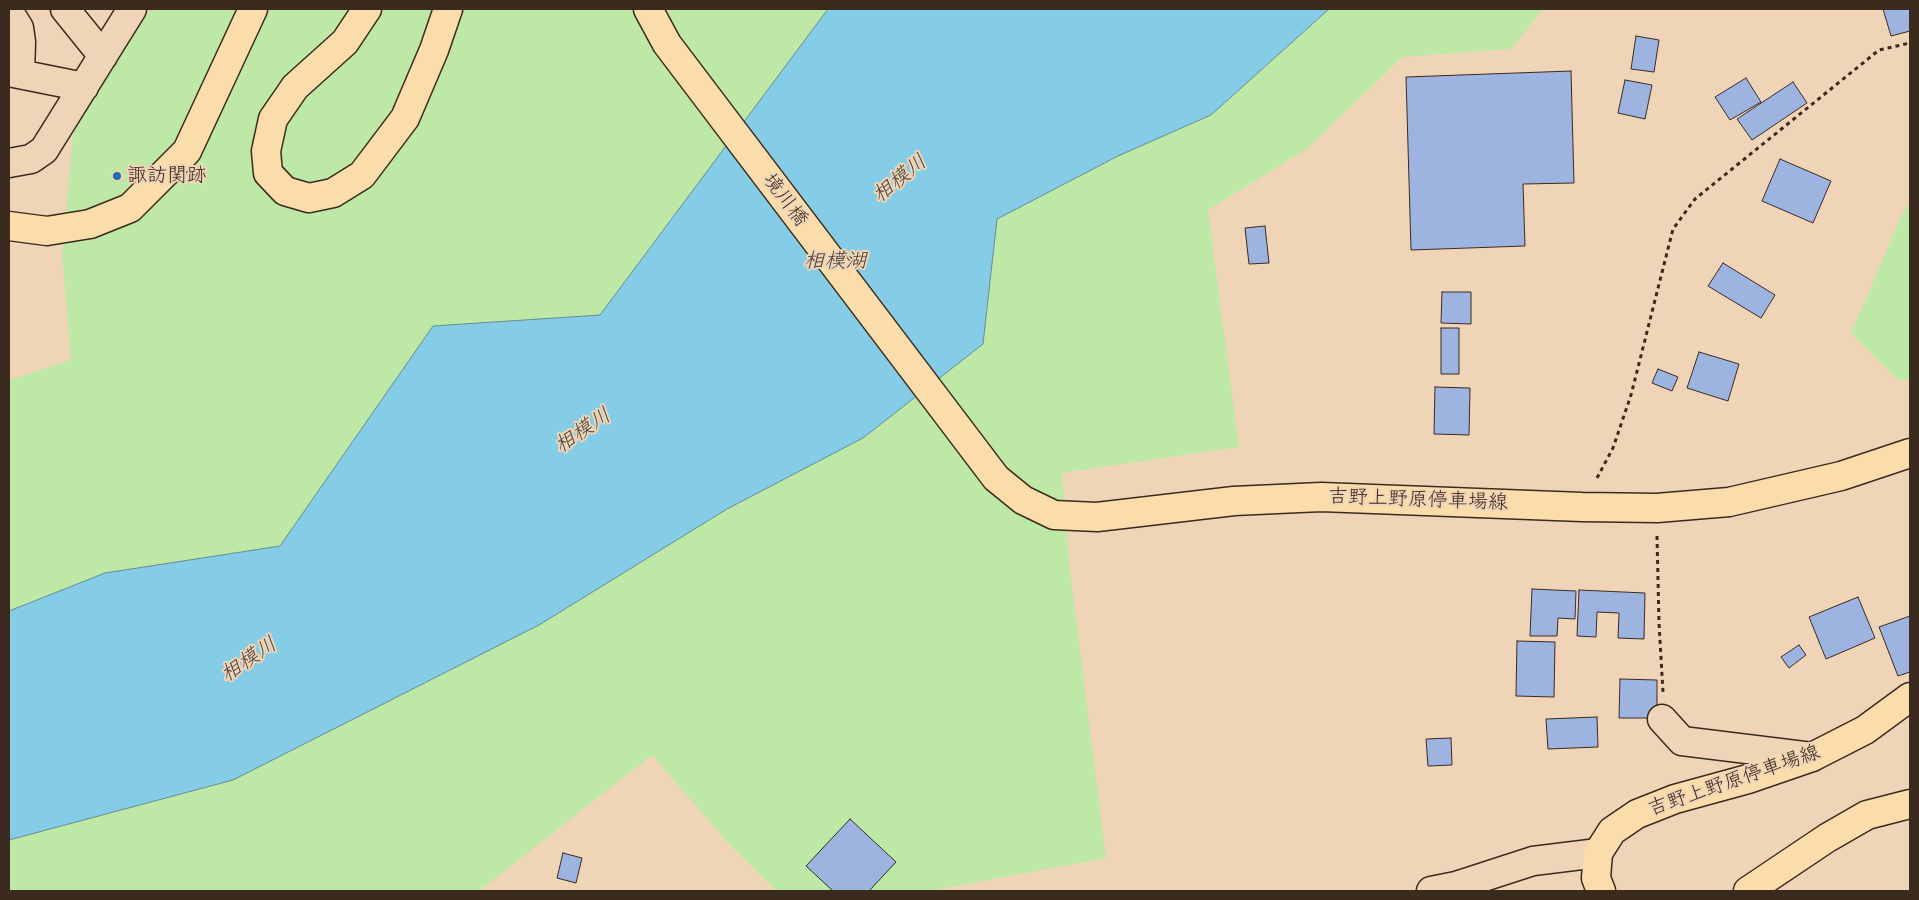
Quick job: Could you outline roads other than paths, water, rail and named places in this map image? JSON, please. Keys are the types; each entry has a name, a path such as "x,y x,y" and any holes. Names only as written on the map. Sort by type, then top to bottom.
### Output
{"main road":[{"path":"9,226 47,230 90,224 130,208 187,151 253,9"},
{"path":"367,9 345,42 295,87 273,120 266,151 268,173 285,191 309,198 334,193 362,175 405,118 434,50 448,9"},
{"name":"境川橋","path":"648,9 667,44 957,426"},
{"name":"吉野上野原停車場線","path":"957,426 996,478 1023,500 1054,515 1097,517 1224,502 1321,496 1582,507 1657,508 1729,502 1841,476 1910,453"},
{"name":"吉野上野原停車場線","path":"1600,891 1596,878 1598,853 1612,831 1637,814 1675,798 1748,779 1812,757 1866,730 1910,697"},
{"path":"1748,891 1827,838 1868,815 1910,804"}],"street":[{"path":"65,9 103,56"},
{"path":"9,163 31,159 44,150 132,9"},
{"path":"9,12 19,28 21,42 14,73 84,87"},
{"path":"1662,719 1682,741 1812,757"},
{"path":"1431,891 1456,886 1533,861 1598,853"}],"water":[{"name":"相模湖","path":"828,9 1329,9 1211,115 1118,156 997,219 983,344 863,438 727,509 539,625 233,780 9,840 9,611 105,573 280,546 433,326 600,315"}],"place":[{"name":"諏訪関跡","path":"117,176"}],"water label":[{"name":"相模川","path":"900,179"},
{"name":"相模川","path":"583,431"},
{"name":"相模川","path":"249,660"}]}
